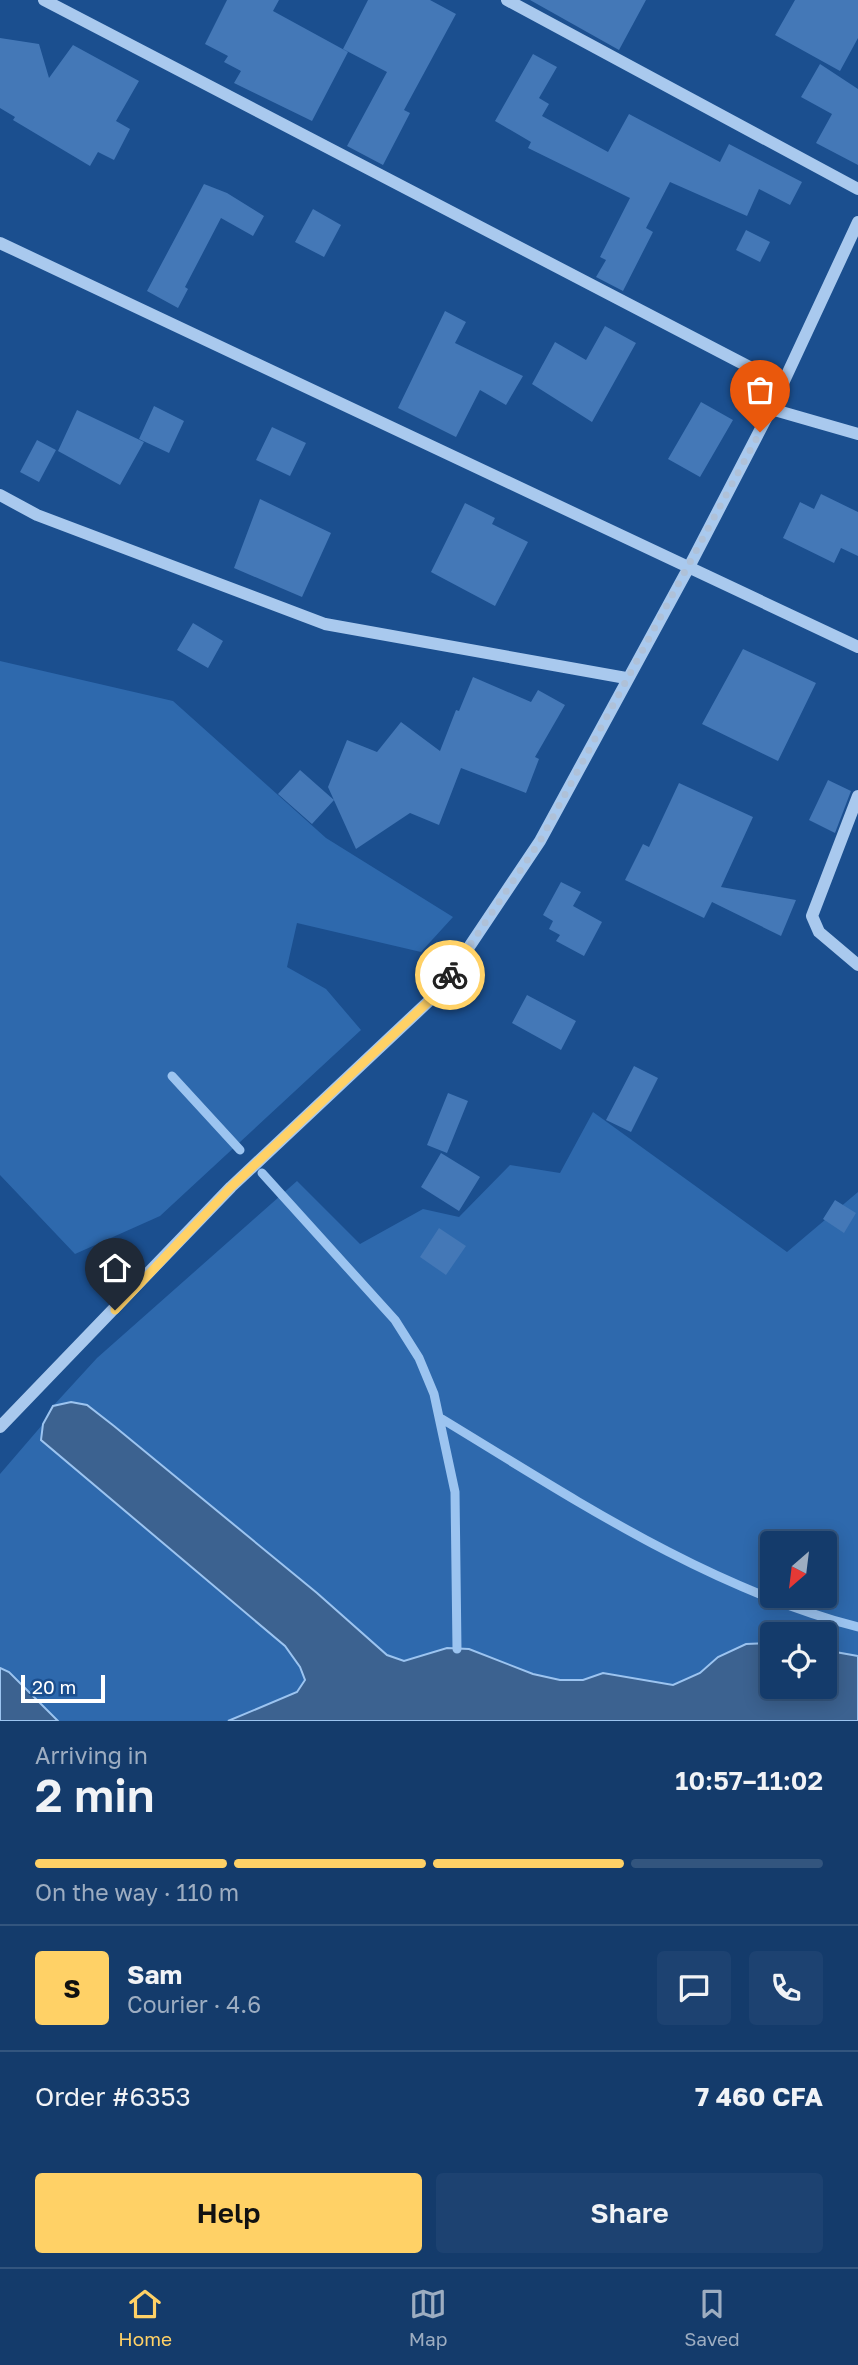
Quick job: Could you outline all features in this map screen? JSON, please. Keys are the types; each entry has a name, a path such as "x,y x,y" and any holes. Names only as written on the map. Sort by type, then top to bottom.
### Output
{"street":[{"path":"44,0 782,384"},
{"path":"507,0 858,189"},
{"path":"0,1427 231,1187 429,1001 459,962 540,841 688,567 771,409 858,222"},
{"path":"0,243 858,647"},
{"path":"771,409 858,434"},
{"path":"0,495 37,515 325,624 626,678"},
{"path":"858,796 812,916 819,932 858,965"}],"shaded area":[{"path":"0,661 173,701 326,838 453,917 421,952 297,923 287,967 326,989 361,1030 160,1216 75,1254 0,1175"},
{"path":"593,1112 787,1252 858,1192 858,1656 837,1652 837,1622 760,1622 760,1643 746,1644 718,1657 700,1673 673,1685 604,1673 583,1680 560,1680 533,1674 469,1649 447,1648 404,1661 387,1655 317,1593 114,1426 71,1402 53,1406 97,1358 297,1181 360,1244 423,1209 459,1217 510,1165 560,1173"},
{"path":"71,1402 87,1405 317,1593 387,1655 404,1661 447,1648 469,1649 533,1674 560,1680 583,1680 603,1673 673,1685 700,1673 718,1657 746,1644 760,1643 760,1699 837,1699 837,1652 858,1656 858,1721 228,1721 297,1692 305,1680 300,1667 285,1646 41,1440 43,1424 53,1406"},
{"path":"43,1424 41,1440 285,1646 300,1667 305,1680 297,1692 228,1721 58,1721 9,1672 0,1668 0,1474"},
{"path":"0,1668 9,1672 58,1721 0,1721"}],"building":[{"path":"227,0 279,0 273,11 348,52 312,121 234,83 241,71 224,62 228,56 205,44"},
{"path":"368,0 430,0 456,14 404,110 410,113 383,165 347,146 387,72 343,49"},
{"path":"530,0 646,0 619,50"},
{"path":"795,0 858,0 858,38 840,71 775,35"},
{"path":"0,38 39,44 49,78 73,45 139,81 116,121 130,129 114,160 98,152 90,166 13,120 15,117 0,108"},
{"path":"533,54 557,67 539,98 549,104 542,116 608,152 629,114 720,162 729,144 802,182 790,205 759,189 747,216 670,182 646,228 653,232 623,291 596,277 606,260 600,257 630,198 528,148 531,142 495,121"},
{"path":"820,64 858,89 858,165 816,143 832,114 801,97"},
{"path":"204,184 227,193 264,216 253,236 221,218 185,287 188,289 178,308 147,291"},
{"path":"313,209 341,225 324,257 295,242"},
{"path":"746,230 770,242 760,262 736,250"},
{"path":"445,311 466,322 455,343 523,376 506,405 480,390 456,437 398,408"},
{"path":"605,326 636,343 592,422 532,384 555,342 586,360"},
{"path":"701,402 733,420 700,477 668,459"},
{"path":"154,406 184,421 169,453 139,439"},
{"path":"77,410 144,442 120,485 58,451"},
{"path":"272,427 306,443 290,476 256,460"},
{"path":"37,440 56,450 39,482 20,472"},
{"path":"821,494 858,512 858,556 841,548 834,563 783,538 800,502 814,509"},
{"path":"260,499 331,533 302,597 234,568"},
{"path":"465,503 495,518 492,524 528,542 495,606 431,572"},
{"path":"193,623 223,641 208,668 177,650"},
{"path":"743,649 816,683 778,761 702,724"},
{"path":"473,677 531,702 538,690 565,705 535,757 539,759 526,793 461,768 439,825 410,813 356,849 328,787 347,740 377,752 401,722 440,751"},
{"path":"300,770 334,800 312,824 278,794"},
{"path":"828,780 851,791 835,833 809,820"},
{"path":"679,783 753,817 721,887 796,900 781,936 712,902 704,918 625,880 643,844 649,847"},
{"path":"561,882 581,892 573,906 602,922 584,956 556,941 560,935 549,929 553,921 543,915"},
{"path":"527,995 576,1021 561,1050 512,1023"},
{"path":"634,1066 658,1078 631,1132 606,1120"},
{"path":"448,1093 468,1101 447,1153 427,1145"},
{"path":"441,1153 480,1177 459,1211 421,1187"},
{"path":"835,1200 856,1213 844,1233 823,1219"},
{"path":"439,1228 466,1246 446,1275 420,1257"}],"waterway":[{"path":"172,1076 240,1150"},
{"path":"262,1173 395,1320 419,1358 434,1394 455,1492 457,1649"},
{"path":"442,1419 592,1510 695,1565 802,1610 858,1627"}],"way so far":[{"path":"450,975 540,841 760,432"}],"route":[{"path":"115,1310 231,1187 429,1001 450,975"}]}
